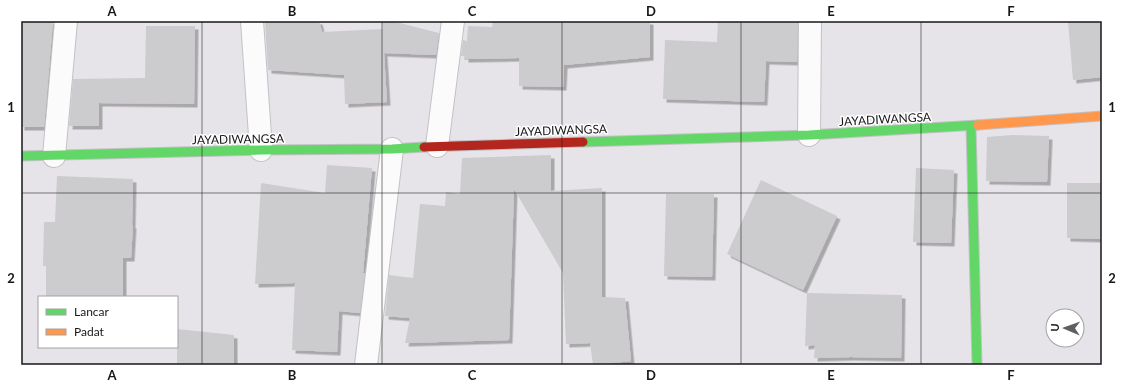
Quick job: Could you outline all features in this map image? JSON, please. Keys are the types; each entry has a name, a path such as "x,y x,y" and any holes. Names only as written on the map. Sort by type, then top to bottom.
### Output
{"street":[{"path":"54,156 66,21"},
{"path":"252,21 261,150"},
{"path":"437,146 453,21"},
{"path":"809,135 810,21"},
{"name":"JAYADIWANGSA","path":"21,156 261,150 392,149 437,146 809,135 971,126 1102,116"},
{"path":"971,126 977,365"},
{"path":"366,365 392,149"}],"building":[{"path":"21,21 53,21 44,127 21,127"},
{"path":"265,21 319,21 322,32 383,29 382,21 392,21 439,33 436,55 384,53 387,102 345,104 344,75 268,70"},
{"path":"493,21 650,21 650,57 564,65 563,87 519,86 519,58 465,59 465,56 461,56 463,40 467,41 468,26 492,27"},
{"path":"718,21 798,21 797,62 766,61 764,102 663,99 665,40 717,42"},
{"path":"1068,21 1102,21 1102,77 1073,80"},
{"path":"146,26 195,26 194,104 99,103 99,126 69,126 73,79 145,78"},
{"path":"1012,135 1049,136 1047,182 986,181 987,137"},
{"path":"551,155 551,191 602,188 602,297 625,298 631,361 593,365 590,343 566,344 563,273 514,189 509,340 405,343 410,318 385,316 389,275 413,278 420,204 445,206 446,192 460,194 462,158"},
{"path":"327,165 372,168 363,273 365,273 360,313 339,311 337,352 292,350 295,283 255,284 261,183 325,193"},
{"path":"916,168 954,170 951,243 913,242"},
{"path":"57,176 133,179 131,258 123,258 123,296 46,296 46,266 43,266 44,222 55,222"},
{"path":"761,180 837,216 803,290 727,254"},
{"path":"1067,183 1102,183 1102,239 1067,238"},
{"path":"666,194 714,194 712,277 664,276"},
{"path":"807,293 902,295 901,358 814,358 815,345 805,346"},
{"path":"178,329 234,335 234,365 177,365"}],"traffic: fast":[{"path":"583,142 809,135 978,125"},
{"path":"971,126 977,365"},
{"path":"21,156 261,150 392,149 424,147"}],"traffic: slow":[{"path":"978,125 1102,116"}],"traffic: jam":[{"path":"424,147 583,142"}]}
